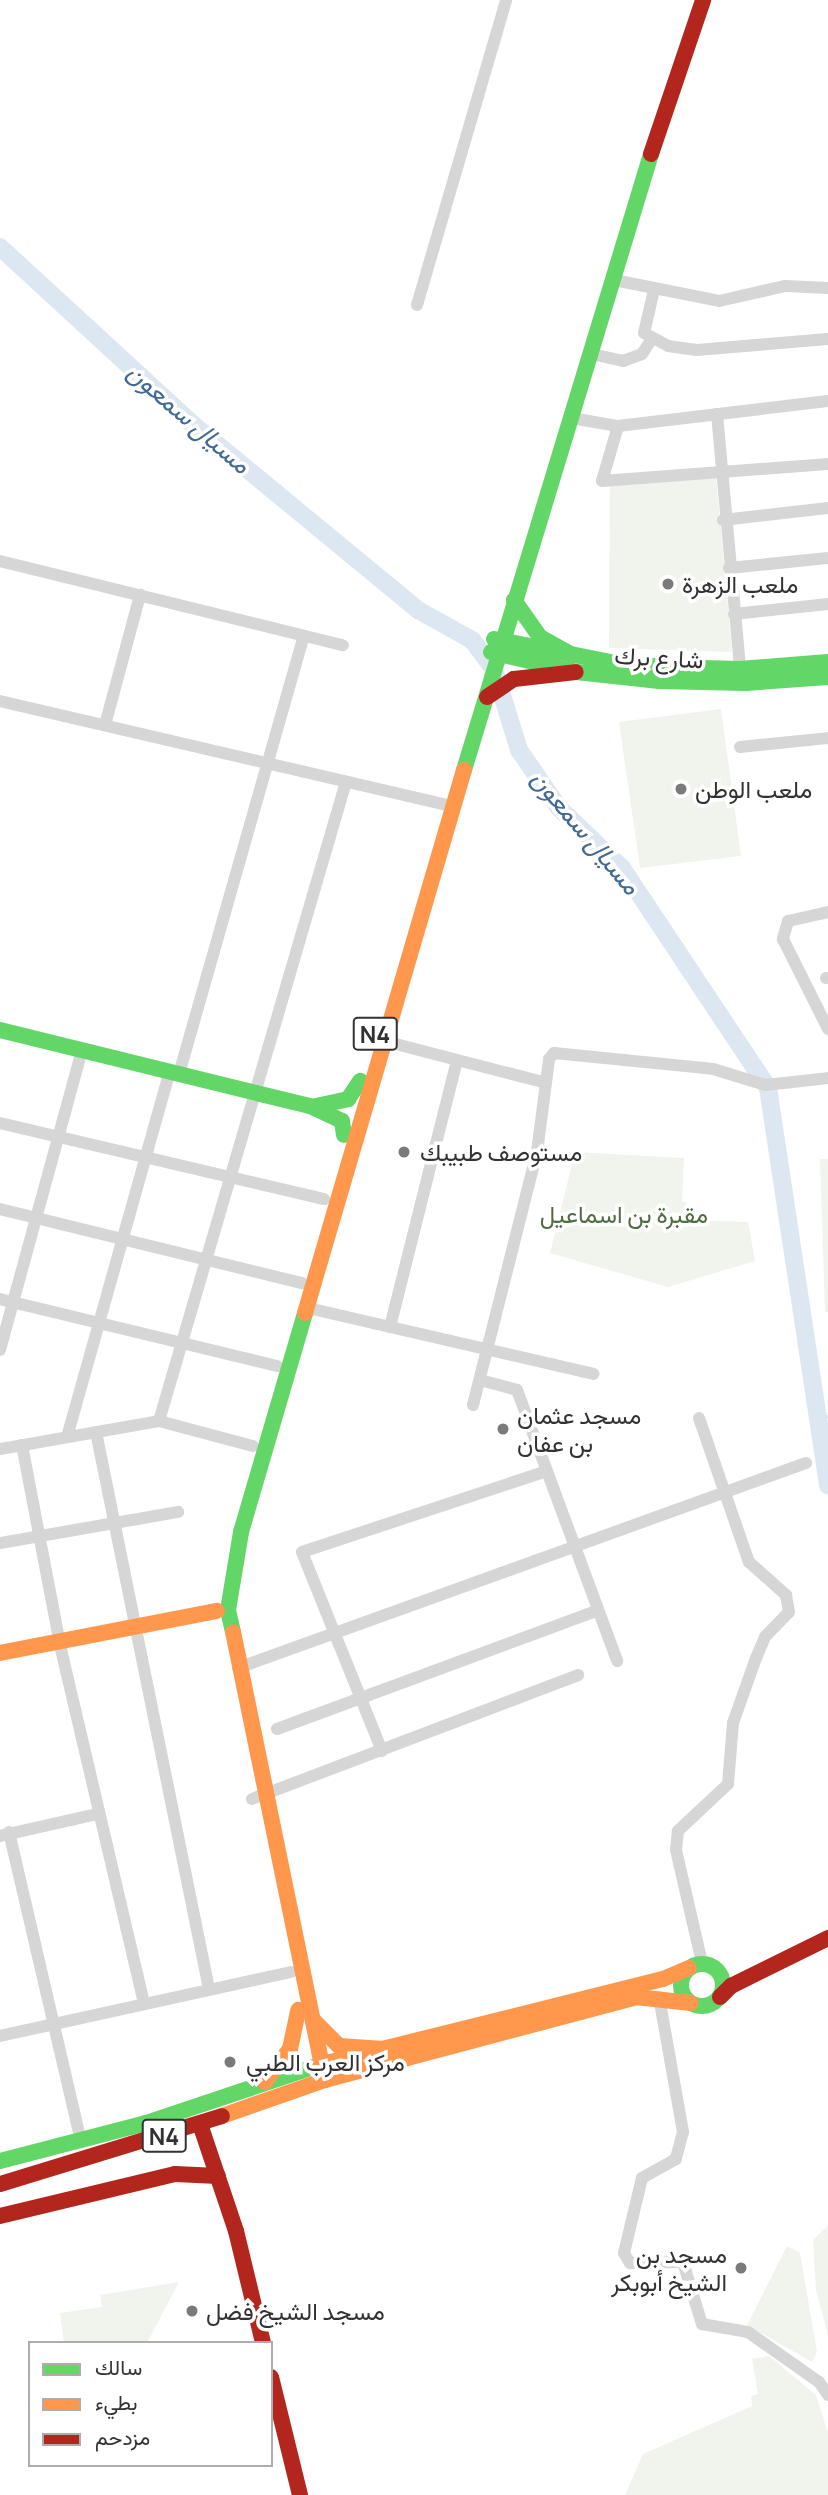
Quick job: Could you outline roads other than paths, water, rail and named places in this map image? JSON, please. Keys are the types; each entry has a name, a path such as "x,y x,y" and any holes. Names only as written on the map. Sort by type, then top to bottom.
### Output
{"main road":[{"name":"N4","path":"317,2074 217,1611 230,1525 253,1446 308,1308 449,805 618,220 689,0"},
{"name":"N4","path":"305,2013 291,1972 258,1797 228,1610 240,1532 284,1367 324,1199 449,805 487,697 496,646 514,600 571,418 681,55 703,0"},
{"path":"514,600 526,622 540,637 573,655"},
{"name":"شارع برك","path":"496,646 666,667 740,669 828,662"},
{"name":"شارع برك","path":"496,646 576,672 702,682 828,677"},
{"path":"487,697 514,678 576,672"},
{"path":"0,1030 324,1107 348,1099 360,1081"},
{"path":"310,1105 342,1121 344,1135"},
{"path":"0,1653 60,1644 133,1626 217,1611"},
{"path":"317,2074 597,2006 659,1997 705,2006 718,2000 731,1986 828,1938"},
{"path":"317,2074 384,2049 663,1979 702,1966 766,1971"},
{"path":"702,1966 723,1979 718,2000"},
{"path":"691,2003 681,1986 702,1966"},
{"path":"262,2085 286,2059 305,2013 321,2032 339,2046 384,2049"},
{"name":"N4","path":"0,2161 81,2141 262,2085 317,2074"},
{"name":"N4","path":"1,2181 200,2124 317,2074"},
{"path":"200,2124 218,2176 262,2341"},
{"path":"0,2216 174,2175 218,2176"},
{"path":"273,2385 300,2495"}],"street":[{"path":"417,305 506,0"},
{"path":"614,280 719,301 785,286 828,288"},
{"path":"654,290 643,325 651,340 696,350 828,339"},
{"path":"591,354 622,361 642,354 651,340"},
{"path":"571,418 618,426 828,401"},
{"path":"716,414 723,520 740,669"},
{"path":"618,426 602,481 828,464"},
{"path":"723,520 828,508"},
{"path":"729,568 828,558"},
{"path":"0,561 343,645"},
{"path":"105,725 140,595"},
{"path":"734,614 828,604"},
{"path":"67,1437 146,1158 303,636"},
{"path":"0,701 266,765 449,805"},
{"path":"740,747 828,738"},
{"path":"159,1421 346,782"},
{"path":"828,912 795,918 783,930 783,939 822,1005 828,1029"},
{"path":"384,1041 546,1083"},
{"path":"0,1350 82,1050"},
{"path":"474,1405 537,1152 549,1059 561,1051 713,1069 766,1085 828,1078"},
{"path":"390,1327 457,1061"},
{"path":"0,1123 324,1199"},
{"path":"0,1209 302,1283"},
{"path":"0,1299 284,1367"},
{"path":"308,1308 593,1374"},
{"path":"480,1380 517,1390 617,1661"},
{"path":"699,1418 749,1562 786,1595 789,1612 765,1637 756,1658 733,1723 728,1784 678,1831 676,1850 702,1966"},
{"path":"0,1449 159,1421 253,1446"},
{"path":"96,1432 133,1626 209,1989"},
{"path":"22,1445 60,1644 97,1814 144,2003"},
{"path":"238,1668 336,1635 806,1463"},
{"path":"382,1751 302,1552 547,1471"},
{"path":"0,1543 39,1533 178,1512"},
{"path":"277,1729 598,1610"},
{"path":"258,1797 578,1675"},
{"path":"81,2141 5,1834 97,1814"},
{"path":"0,2036 291,1972"},
{"path":"659,1997 683,2132 676,2159 642,2178 624,2253 630,2263 683,2262 702,2324 748,2332 820,2382 828,2395"}],"waterway":[{"name":"مسيال سمعون","path":"0,247 190,422 418,610 472,640 494,669 519,750 559,808 622,868 768,1088 828,1486"},
{"path":"816,1410 828,1417"}],"place":[{"name":"ملعب الزهرة","path":"668,584"},
{"name":"ملعب الوطن","path":"681,789"},
{"name":"مستوصف طبيبك","path":"404,1152"},
{"name":"مسجد عثمان بن عفان","path":"503,1429"},
{"name":"مركز العرب الطبي","path":"230,2062"},
{"name":"مسجد بن الشيخ أبوبكر","path":"741,2268"},
{"name":"مسجد الشيخ فضل","path":"192,2311"}],"park label":[{"name":"مقبرة بن اسماعيل","path":"624,1214"}]}
